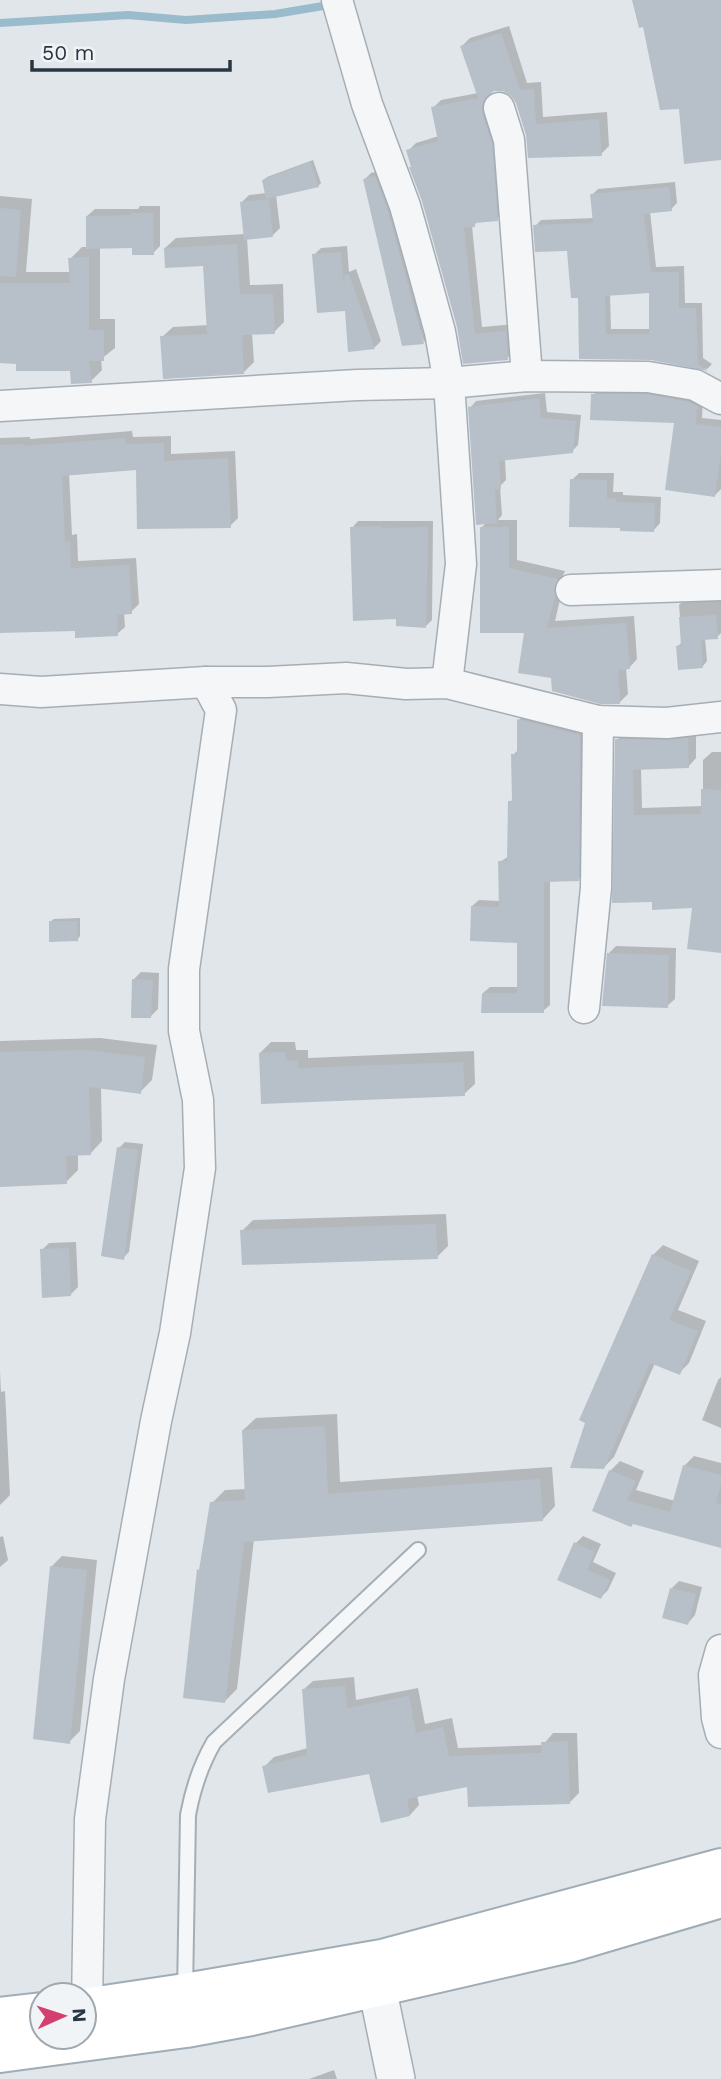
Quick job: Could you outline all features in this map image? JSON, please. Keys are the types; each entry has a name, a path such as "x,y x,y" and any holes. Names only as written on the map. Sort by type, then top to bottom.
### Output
{"main road":[{"path":"0,2053 185,2011 721,1868"},
{"path":"98,2007 251,2016 569,1942 721,1898"},
{"path":"0,2017 28,2014"}],"street":[{"path":"337,0 367,104 412,232 440,332 449,383 461,564 447,683"},
{"path":"499,108 509,140 527,376"},
{"path":"0,406 357,385 449,383 527,376 648,377 695,385 721,399"},
{"path":"571,590 721,585"},
{"path":"0,689 41,692 206,682 346,678 407,684 447,683 597,722 667,723 721,717"},
{"path":"87,1981 90,1819 109,1679 156,1421 176,1333 200,1168 198,1100 184,1031 184,969 220,709 206,682"},
{"path":"220,709 268,682"},
{"path":"584,1008 596,888 597,722"},
{"path":"721,1650 714,1675 721,1733"},
{"path":"377,1987 396,2079"}],"lane":[{"path":"185,2011 188,1815 193,1787 201,1765 214,1742 418,1550"}],"building":[{"path":"632,0 721,0 721,160 684,164 679,109 660,110 643,27 639,28"},
{"path":"501,33 520,90 534,89 536,124 599,119 602,156 528,158 526,135 516,103 503,91 494,91 486,97 482,104 482,113 492,143 498,221 475,223 475,227 464,228 475,334 506,331 508,360 463,364 457,327 406,150 438,141 431,107 478,98 460,46"},
{"path":"310,162 319,187 266,199 262,180"},
{"path":"375,176 388,211 424,344 402,346 363,179"},
{"path":"669,187 672,211 644,214 651,272 679,272 679,308 696,308 698,364 708,371 651,360 579,359 578,298 571,298 567,251 535,252 533,225 593,223 590,194","holes":["649,293 649,334 606,334 605,296"]},
{"path":"269,199 273,237 244,240 240,202"},
{"path":"0,208 21,210 16,277 0,276"},
{"path":"153,213 154,255 132,255 132,248 86,249 86,216"},
{"path":"237,244 240,294 273,294 275,334 242,335 244,374 163,379 160,336 207,334 203,266 165,268 164,248"},
{"path":"341,252 345,296 344,276 349,274 375,349 348,352 345,311 317,313 312,254"},
{"path":"89,257 89,330 104,330 104,361 89,361 92,383 71,384 70,371 16,371 16,364 0,363 0,283 70,283 68,258"},
{"path":"591,394 646,394 697,406 696,424 721,427 721,454 715,497 665,490 674,423 590,420"},
{"path":"539,398 541,418 576,421 573,453 499,461 501,489 495,489 497,523 476,525 468,407"},
{"path":"125,438 126,444 164,443 164,461 228,458 231,528 137,529 136,470 62,476 65,542 70,541 71,568 129,565 132,614 117,615 118,636 75,638 75,631 0,633 0,445 23,446"},
{"path":"570,479 607,480 607,498 616,499 616,502 655,503 654,532 569,527"},
{"path":"350,527 428,527 426,628 396,626 396,619 353,621"},
{"path":"480,527 509,527 509,568 558,579 547,628 626,623 630,669 618,670 620,704 600,704 552,691 551,678 518,673 524,633 480,633"},
{"path":"716,615 718,639 701,640 703,668 678,670 676,646 681,645 679,617"},
{"path":"517,719 580,735 579,881 544,882 544,1013 481,1013 482,993 517,993 517,943 470,941 471,906 499,907 498,861 507,861 508,801 512,801 511,754 517,754"},
{"path":"688,738 689,768 633,770 634,815 701,814 701,789 721,790 721,953 687,949 692,908 652,910 652,902 612,903 615,739"},
{"path":"49,921 77,921 78,941 49,942"},
{"path":"607,953 669,955 668,1008 602,1006"},
{"path":"132,979 153,980 151,1018 131,1018"},
{"path":"87,1050 145,1057 141,1094 89,1087 91,1155 66,1156 67,1184 0,1187 0,1052"},
{"path":"285,1052 286,1061 298,1060 298,1068 463,1062 465,1096 261,1104 259,1053"},
{"path":"117,1147 138,1150 124,1260 101,1256"},
{"path":"436,1224 438,1259 242,1265 240,1230"},
{"path":"69,1248 71,1296 42,1298 40,1249"},
{"path":"652,1254 691,1271 669,1320 698,1331 680,1375 650,1363 604,1469 570,1468 585,1423 579,1420"},
{"path":"325,1426 328,1494 540,1479 543,1521 244,1542 225,1703 183,1698 197,1569 199,1570 210,1502 245,1500 242,1430"},
{"path":"683,1465 721,1475 716,1503 721,1504 721,1548 633,1524 631,1527 592,1511 609,1470 636,1481 627,1500 670,1512"},
{"path":"574,1542 595,1552 587,1570 610,1580 601,1599 557,1580"},
{"path":"50,1566 87,1570 70,1744 33,1739"},
{"path":"670,1588 696,1594 688,1625 662,1618"},
{"path":"345,1686 347,1708 409,1696 416,1733 443,1727 449,1756 542,1753 541,1742 568,1741 570,1804 468,1807 467,1787 407,1799 410,1816 381,1823 369,1774 268,1793 262,1766 307,1755 302,1689"}],"waterway":[{"path":"0,23 128,15 186,20 275,14 329,5"}]}
